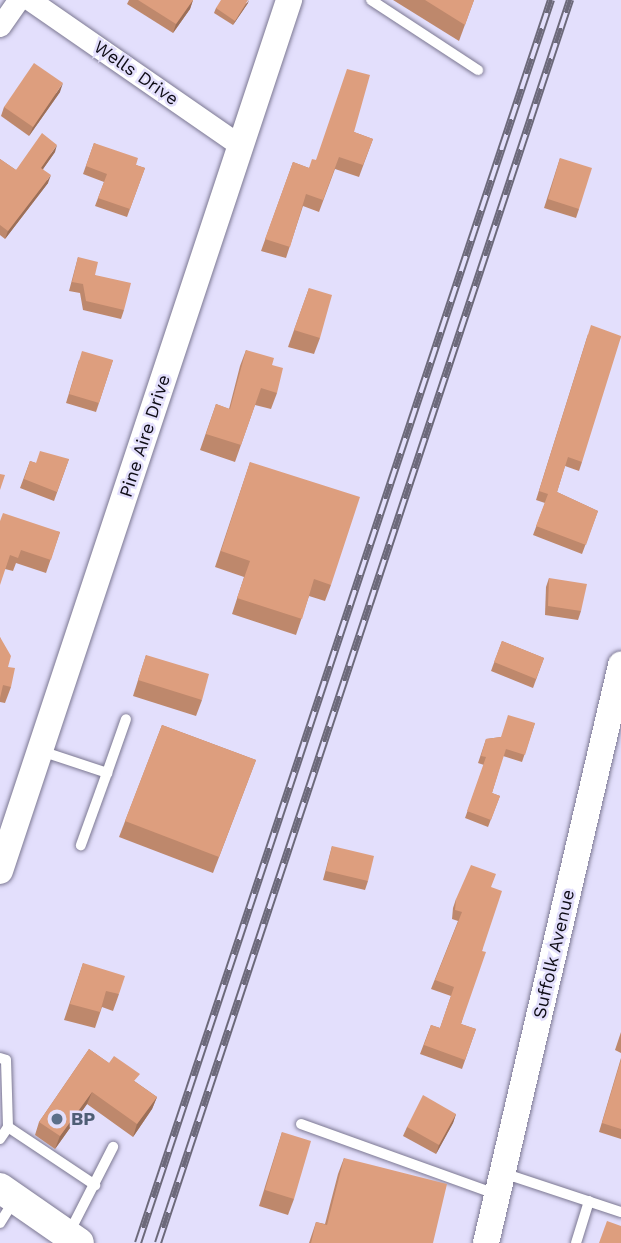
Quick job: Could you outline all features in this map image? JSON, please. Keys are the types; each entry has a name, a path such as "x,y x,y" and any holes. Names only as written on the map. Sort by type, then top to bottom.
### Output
{"main road":[{"path":"5,1204 73,1239"}],"street":[{"path":"0,26 18,0"},
{"name":"Wells Drive","path":"30,0 241,146"},
{"name":"Pine Aire Drive","path":"0,871 289,0"},
{"name":"Suffolk Avenue","path":"486,1243 621,665"}],"lane":[{"path":"371,0 478,69"},
{"path":"81,845 126,719"},
{"path":"41,751 107,773"},
{"path":"0,1058 6,1060 8,1127 0,1139"},
{"path":"301,1124 500,1184 589,1201 621,1212"},
{"path":"8,1127 94,1185"},
{"path":"73,1239 94,1185 113,1147"},
{"path":"576,1243 589,1201"}],"building":[{"path":"138,0 193,0 176,24"},
{"path":"221,0 248,0 235,21 216,8"},
{"path":"425,0 474,0 465,25"},
{"path":"34,63 63,83 33,127 4,107"},
{"path":"347,69 370,75 354,132 373,139 363,165 339,157 323,200 306,194 290,247 265,239 293,162 309,168 312,159 316,160"},
{"path":"42,133 57,145 41,168 51,175 8,231 0,225 0,159 16,170"},
{"path":"94,143 138,158 136,165 145,168 130,209 98,198 107,174 86,166"},
{"path":"560,158 592,168 579,209 548,199"},
{"path":"78,257 98,262 95,275 131,283 124,310 86,301 83,284 72,282"},
{"path":"309,288 332,295 320,338 294,330"},
{"path":"591,325 621,337 582,462 568,457 557,492 598,511 586,545 536,526 548,494 539,491"},
{"path":"246,350 274,358 272,365 283,368 277,393 261,388 241,445 206,434 216,404 230,409"},
{"path":"82,351 113,360 99,403 69,394"},
{"path":"40,451 69,459 57,492 24,479 30,461 36,463"},
{"path":"250,462 360,497 331,585 314,579 302,619 237,598 250,561 221,551"},
{"path":"0,474 5,475 0,490"},
{"path":"3,513 60,532 51,560 21,550 18,558 10,555 0,585 0,521"},
{"path":"549,578 587,584 581,611 548,606"},
{"path":"0,637 11,656 8,667 15,668 11,687 3,685 0,698"},
{"path":"502,641 544,658 536,679 494,662"},
{"path":"146,655 209,674 202,700 138,680"},
{"path":"508,715 535,723 525,755 506,749 492,793 500,796 491,820 467,811 486,757 481,756 486,739 501,737"},
{"path":"162,725 256,760 219,857 125,821"},
{"path":"332,846 374,856 368,881 326,871"},
{"path":"471,865 496,874 491,887 502,891 482,951 486,952 461,1024 476,1029 465,1060 424,1045 431,1025 440,1028 454,987 435,980 462,912 455,910 456,899"},
{"path":"83,963 125,976 119,994 106,991 100,1012 70,1004"},
{"path":"89,1049 109,1063 114,1056 140,1074 134,1081 157,1097 137,1124 92,1092 60,1136 39,1122"},
{"path":"621,1060 621,1129 602,1123"},
{"path":"423,1095 456,1114 439,1145 407,1127"},
{"path":"282,1132 311,1141 294,1199 265,1190"},
{"path":"344,1158 447,1184 433,1243 311,1243 316,1222 327,1225"},
{"path":"607,1221 621,1226 621,1243 599,1243"}],"railway":[{"path":"138,1243 551,0"},
{"path":"158,1243 570,0"}],"place":[{"name":"BP","path":"57,1119"}]}
